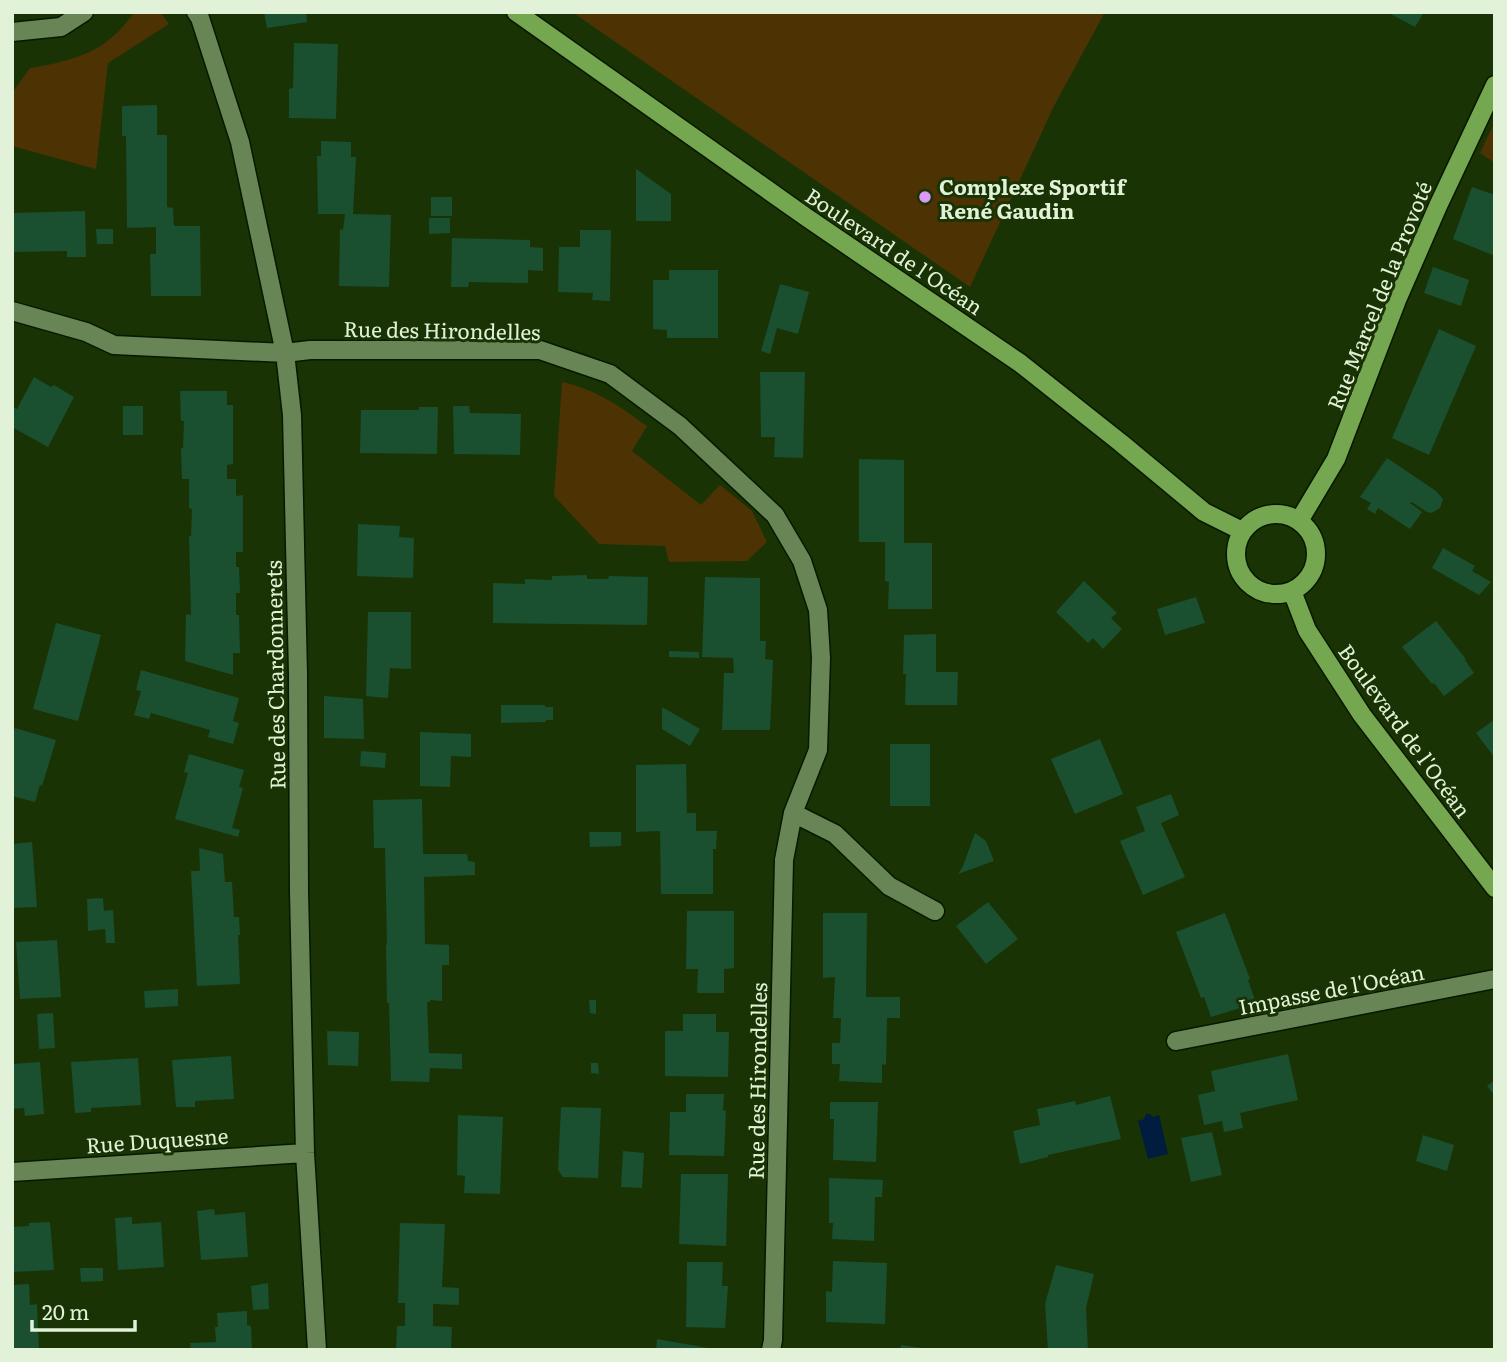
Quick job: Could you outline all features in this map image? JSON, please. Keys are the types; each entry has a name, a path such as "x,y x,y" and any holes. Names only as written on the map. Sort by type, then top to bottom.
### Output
{"main road":[{"name":"Boulevard de l'Océan","path":"516,12 806,217 1020,363 1204,512 1242,531"},
{"name":"Rue Marcel de la Provoté","path":"1299,521 1336,458 1397,300 1495,85"},
{"path":"1275,513 1299,521 1309,531 1315,544 1316,558 1312,571 1304,583 1293,591 1267,594 1255,589 1238,569 1235,556 1242,531 1262,516 1275,513"},
{"name":"Boulevard de l'Océan","path":"1293,591 1307,630 1362,715 1495,888"}],"street":[{"path":"12,32 61,27 84,12"},
{"name":"Rue des Chardonnerets","path":"196,12 240,142 285,352 292,415 305,1153 317,1350"},
{"name":"Rue des Hirondelles","path":"13,313 86,332 114,345 285,352 540,350 610,374 680,426 775,515 802,561 818,610 821,658 818,750 793,813 784,860 771,1350"},
{"path":"793,813 835,834 889,886 935,911"},
{"name":"Impasse de l'Océan","path":"1176,1041 1495,979"},
{"name":"Rue Duquesne","path":"12,1172 305,1153"}],"shaded area":[{"path":"134,12 160,12 169,24 108,63 96,169 12,146 12,93 30,68 66,61 92,51 114,36"},
{"name":"Complexe Sportif René Gaudin","path":"572,12 1105,12 1054,106 970,287"},
{"path":"1495,121 1495,163 1480,153"},
{"path":"562,382 607,399 647,426 632,451 701,505 720,485 752,511 767,542 747,561 669,562 665,546 599,544 554,496"}],"water":[{"path":"1146,1114 1153,1117 1159,1115 1168,1154 1148,1159 1138,1121 1144,1119"}],"building":[{"path":"264,12 306,12 307,22 267,28"},
{"path":"1387,12 1424,12 1415,27"},
{"path":"294,43 338,44 336,119 289,118"},
{"path":"157,105 157,135 167,135 167,207 173,208 174,226 200,226 201,296 151,296 150,254 156,254 156,227 127,228 126,136 122,136 122,106"},
{"path":"321,141 351,142 351,157 356,157 353,214 391,215 389,287 339,286 340,229 343,230 345,214 318,214 317,156 321,156"},
{"path":"636,169 671,194 671,221 636,221"},
{"path":"1472,187 1495,195 1495,256 1453,239"},
{"path":"431,197 452,197 452,216 431,216"},
{"path":"85,211 86,257 67,257 67,251 12,252 12,213"},
{"path":"429,218 450,218 450,233 429,234"},
{"path":"96,229 113,229 113,244 97,244"},
{"path":"580,230 611,230 610,301 592,300 593,293 558,292 559,247 580,247"},
{"path":"452,238 530,240 530,247 543,248 543,271 528,270 528,283 469,282 468,287 451,287"},
{"path":"1433,267 1469,280 1461,306 1424,293"},
{"path":"669,270 718,270 718,338 667,338 667,330 653,329 653,280 669,280"},
{"path":"780,284 809,292 798,334 777,328 770,354 761,351"},
{"path":"1439,329 1476,346 1429,455 1392,438"},
{"path":"760,372 805,372 803,458 774,457 775,437 761,437"},
{"path":"34,377 74,397 48,447 12,427 12,409 17,409"},
{"path":"180,391 227,391 227,405 233,405 233,464 227,465 227,479 236,479 236,496 243,495 243,552 236,552 240,593 236,593 236,615 239,615 240,653 233,653 233,675 185,661 186,614 191,615 189,536 192,509 189,508 189,479 182,479 184,421 181,421"},
{"path":"123,406 143,406 143,435 123,435"},
{"path":"453,406 469,406 470,413 521,414 520,455 454,454"},
{"path":"419,407 438,407 437,454 360,453 361,410 419,410"},
{"path":"1387,458 1436,491 1443,499 1440,508 1432,513 1410,503 1422,512 1410,529 1378,508 1375,514 1367,509 1371,503 1360,497"},
{"path":"859,459 904,460 904,543 932,543 932,609 888,609 889,582 885,581 885,542 859,542"},
{"path":"358,524 400,526 399,537 414,538 413,578 357,576"},
{"path":"1443,548 1475,566 1472,571 1491,582 1479,595 1432,568"},
{"path":"587,575 587,579 608,579 609,576 648,577 647,625 493,623 493,583 525,584 525,579 552,580 552,576"},
{"path":"705,577 760,578 760,641 766,641 765,659 773,660 770,730 722,730 724,673 734,673 733,658 702,657"},
{"path":"1084,581 1117,613 1111,618 1122,629 1103,649 1093,638 1088,643 1056,612"},
{"path":"1196,597 1205,623 1165,635 1157,609"},
{"path":"368,612 411,612 411,669 390,668 386,698 366,696"},
{"path":"1436,621 1474,673 1444,696 1402,647"},
{"path":"56,623 101,635 78,721 33,709"},
{"path":"936,634 936,672 958,672 957,705 905,705 904,635"},
{"path":"669,651 699,652 699,658 669,657"},
{"path":"141,670 239,698 233,721 239,723 233,744 208,737 210,730 151,713 149,719 134,715 141,691 136,690"},
{"path":"324,696 363,699 364,739 324,738"},
{"path":"501,705 553,707 553,720 501,723"},
{"path":"662,707 700,729 690,746 662,729"},
{"path":"1495,719 1495,758 1476,733"},
{"path":"15,728 56,740 35,802 12,796 12,738"},
{"path":"420,732 471,734 471,757 451,756 450,787 420,786"},
{"path":"1100,739 1123,794 1075,814 1051,759"},
{"path":"890,744 930,744 930,806 890,806"},
{"path":"361,751 386,753 385,768 360,766"},
{"path":"189,754 244,770 239,787 243,788 232,828 240,830 238,837 175,819 188,773 184,772"},
{"path":"686,764 687,813 696,813 696,831 717,831 716,849 713,849 713,894 661,894 660,831 636,832 636,765"},
{"path":"1171,794 1179,815 1161,823 1185,877 1143,895 1120,841 1145,831 1136,807"},
{"path":"422,799 423,854 467,854 468,861 475,862 475,875 424,877 425,944 449,945 449,965 442,965 442,1001 427,1002 429,1053 462,1054 462,1069 430,1068 429,1082 391,1081 385,848 374,848 373,800"},
{"path":"589,832 621,832 621,846 590,847"},
{"path":"975,833 986,841 994,861 958,874 963,866"},
{"path":"32,842 37,907 12,908 12,844"},
{"path":"199,848 223,854 225,882 232,882 234,917 239,917 240,984 197,986 191,871 200,871"},
{"path":"103,898 104,911 113,910 115,943 106,943 105,929 88,931 87,899"},
{"path":"988,902 1018,939 986,964 956,926"},
{"path":"687,911 734,911 734,968 724,969 724,993 697,993 698,969 686,969"},
{"path":"823,913 867,913 866,997 900,997 900,1018 887,1018 886,1065 882,1064 882,1083 839,1081 840,1064 832,1064 832,1043 840,1043 841,1018 833,1018 835,977 823,978"},
{"path":"1225,913 1250,979 1248,980 1256,1003 1211,1017 1176,932"},
{"path":"57,940 61,997 20,999 16,942"},
{"path":"178,989 178,1006 145,1008 144,991"},
{"path":"589,1000 596,1000 596,1014 590,1013"},
{"path":"53,1013 55,1048 39,1049 37,1014"},
{"path":"683,1014 716,1014 716,1032 729,1032 728,1077 665,1076 665,1031 683,1031"},
{"path":"327,1031 359,1032 358,1066 328,1065"},
{"path":"1288,1054 1298,1100 1240,1113 1243,1128 1224,1132 1222,1121 1204,1125 1198,1095 1215,1091 1211,1071"},
{"path":"231,1056 234,1099 195,1101 195,1107 176,1107 172,1060"},
{"path":"138,1058 141,1105 91,1108 91,1112 75,1113 71,1062"},
{"path":"40,1062 44,1114 25,1116 24,1108 12,1109 12,1064"},
{"path":"591,1063 598,1063 599,1074 591,1073"},
{"path":"1495,1080 1495,1096 1487,1086"},
{"path":"686,1094 724,1094 724,1156 669,1155 670,1112 686,1112"},
{"path":"1110,1096 1121,1139 1020,1164 1013,1131 1040,1125 1037,1109 1075,1101 1076,1105"},
{"path":"830,1102 878,1102 876,1162 833,1160 834,1119 830,1119"},
{"path":"561,1107 601,1108 598,1178 563,1177 558,1170"},
{"path":"458,1115 503,1117 500,1194 464,1193 465,1176 457,1175"},
{"path":"1212,1132 1222,1175 1191,1182 1181,1138"},
{"path":"1423,1135 1454,1145 1447,1171 1416,1161"},
{"path":"623,1151 644,1153 642,1188 621,1187"},
{"path":"681,1174 728,1174 726,1246 679,1244"},
{"path":"829,1178 883,1180 882,1197 875,1197 874,1241 832,1239 833,1223 829,1223"},
{"path":"214,1209 215,1215 245,1212 248,1257 201,1260 197,1211"},
{"path":"132,1217 132,1224 161,1222 164,1267 118,1270 115,1218"},
{"path":"50,1222 54,1270 12,1272 12,1227"},
{"path":"400,1223 445,1224 442,1287 459,1288 459,1305 433,1304 433,1326 452,1327 451,1350 396,1350 397,1326 405,1326 405,1303 398,1303"},
{"path":"833,1261 887,1263 885,1324 826,1322 826,1291 832,1292"},
{"path":"687,1262 723,1262 722,1286 728,1286 725,1328 686,1327"},
{"path":"1056,1265 1094,1274 1086,1308 1088,1350 1048,1350 1045,1304"},
{"path":"80,1268 103,1268 103,1281 81,1282"},
{"path":"268,1283 269,1309 253,1310 251,1286"},
{"path":"29,1284 30,1305 37,1304 39,1350 12,1350 12,1285"},
{"path":"247,1311 252,1350 191,1350 190,1343 216,1342 217,1313"},
{"path":"657,1339 708,1348 656,1350"},
{"path":"901,1345 922,1348 922,1350 900,1350"}],"place":[{"name":"Complexe Sportif René Gaudin","path":"925,197"}]}
